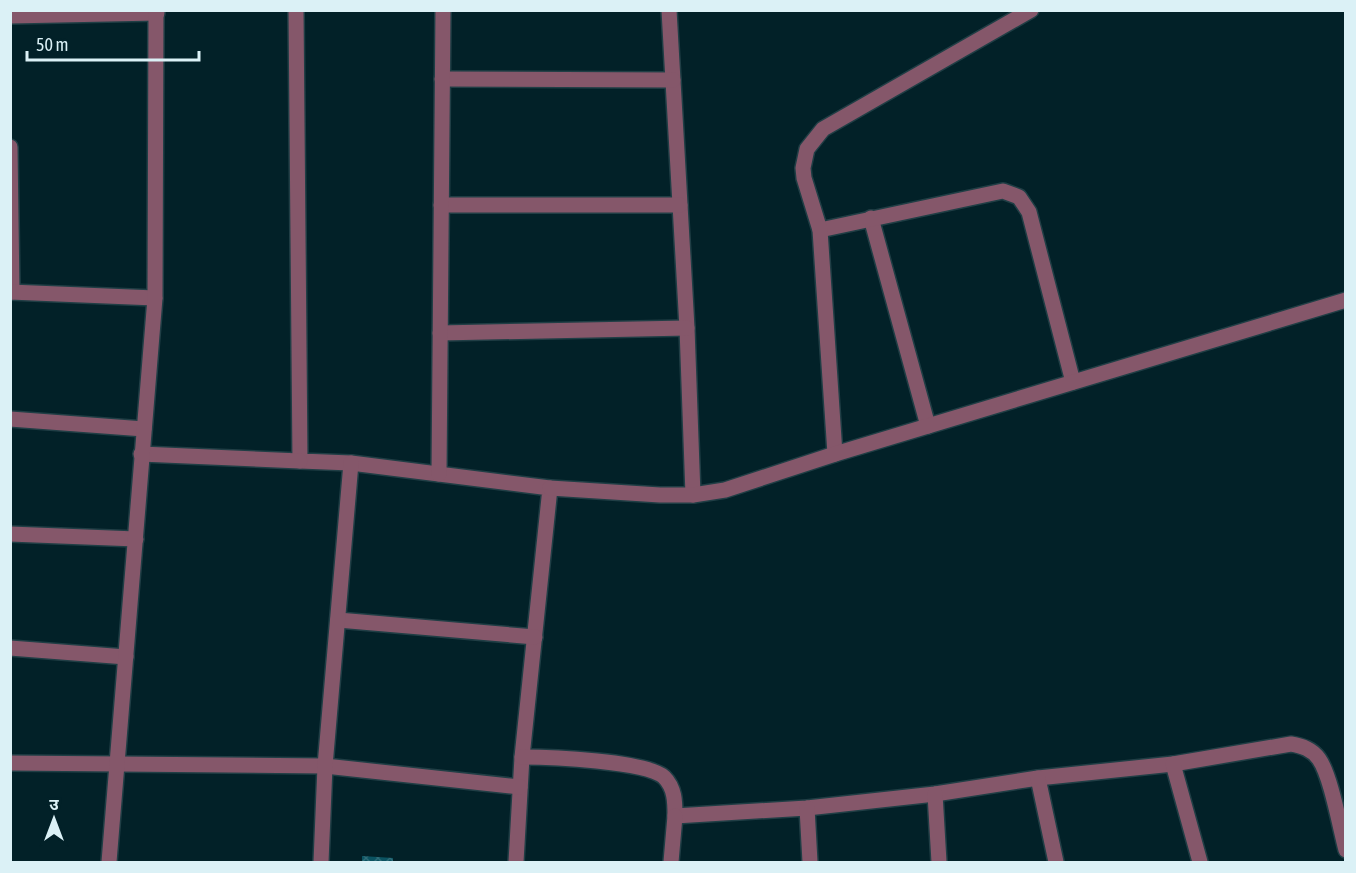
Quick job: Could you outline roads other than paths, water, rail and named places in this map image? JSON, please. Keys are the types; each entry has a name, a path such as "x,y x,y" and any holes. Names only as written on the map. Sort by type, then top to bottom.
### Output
{"street":[{"path":"296,10 300,461"},
{"path":"439,474 443,10"},
{"path":"669,10 687,328 693,495"},
{"path":"835,454 820,230 802,168 807,149 823,129 1031,10"},
{"path":"10,16 157,12 154,298 109,862"},
{"path":"442,79 673,80"},
{"path":"10,147 11,292 154,298"},
{"path":"820,230 1003,191 1019,197 1029,212 1073,382"},
{"path":"441,206 680,206"},
{"path":"871,218 928,426"},
{"path":"141,454 351,463 550,488 693,495 725,490 835,454 1346,300"},
{"path":"440,333 687,328"},
{"path":"10,419 144,429"},
{"path":"321,862 325,766 351,463"},
{"path":"516,862 522,757 550,488"},
{"path":"10,534 136,539"},
{"path":"338,620 535,637"},
{"path":"10,648 126,657"},
{"path":"675,816 807,808 935,794 1038,778 1173,764 1291,744 1303,746 1319,760 1325,773 1346,850"},
{"path":"522,757 628,765 651,770 663,776 670,784 675,798 671,862"},
{"path":"10,763 325,766 520,788"},
{"path":"1173,764 1200,862"},
{"path":"1038,778 1056,862"},
{"path":"935,794 939,862"},
{"path":"807,808 810,862"}]}
